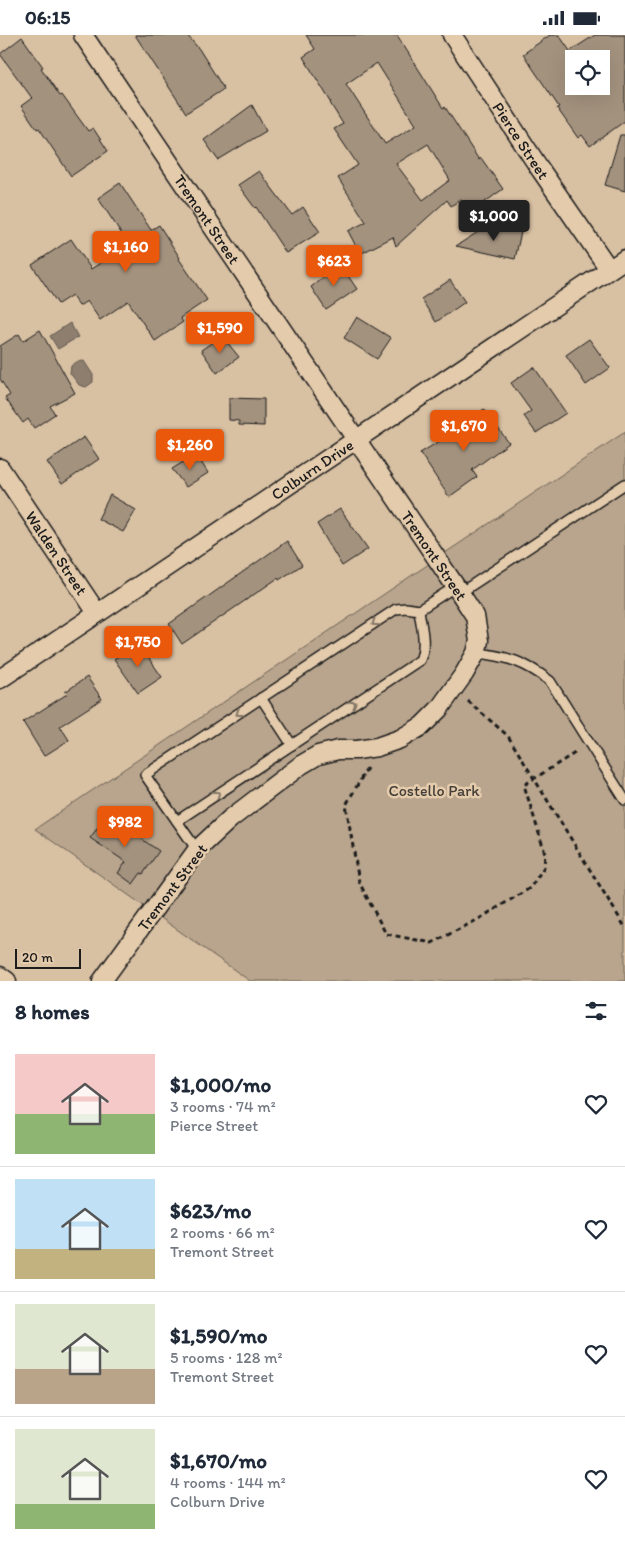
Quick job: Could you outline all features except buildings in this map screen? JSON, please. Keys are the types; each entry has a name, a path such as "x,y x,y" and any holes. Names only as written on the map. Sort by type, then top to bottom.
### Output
{"street":[{"name":"Tremont Street","path":"83,35 458,589 474,616 478,641 476,653 454,688 440,709 422,726 400,739 369,749 338,750 318,755 301,765 230,819 197,850 102,981"},
{"name":"Pierce Street","path":"452,35 540,169 610,269"},
{"name":"Colburn Drive","path":"0,679 625,259"},
{"name":"Walden Street","path":"0,468 97,613"},
{"path":"0,976 6,981"}],"lane":[{"path":"197,850 145,775 396,609 419,610 458,589 625,484"},
{"path":"177,821 420,660 423,653 423,640 419,610"},
{"path":"476,653 498,655 518,661 537,671 550,681 625,800"},
{"path":"261,698 292,745"}],"path":[{"path":"454,688 508,736 625,927"},
{"path":"369,749 370,763 346,805 359,882 386,934 432,943 477,920 530,888 544,867 546,853 524,785 590,743"}],"green space":[{"name":"Costello Park","path":"625,432 625,981 250,981 35,829"}],"shaded area":[{"path":"70,323 78,337 58,349 50,336"},
{"path":"78,361 84,361 93,375 93,382 86,387 79,385 70,373 71,366"}]}
